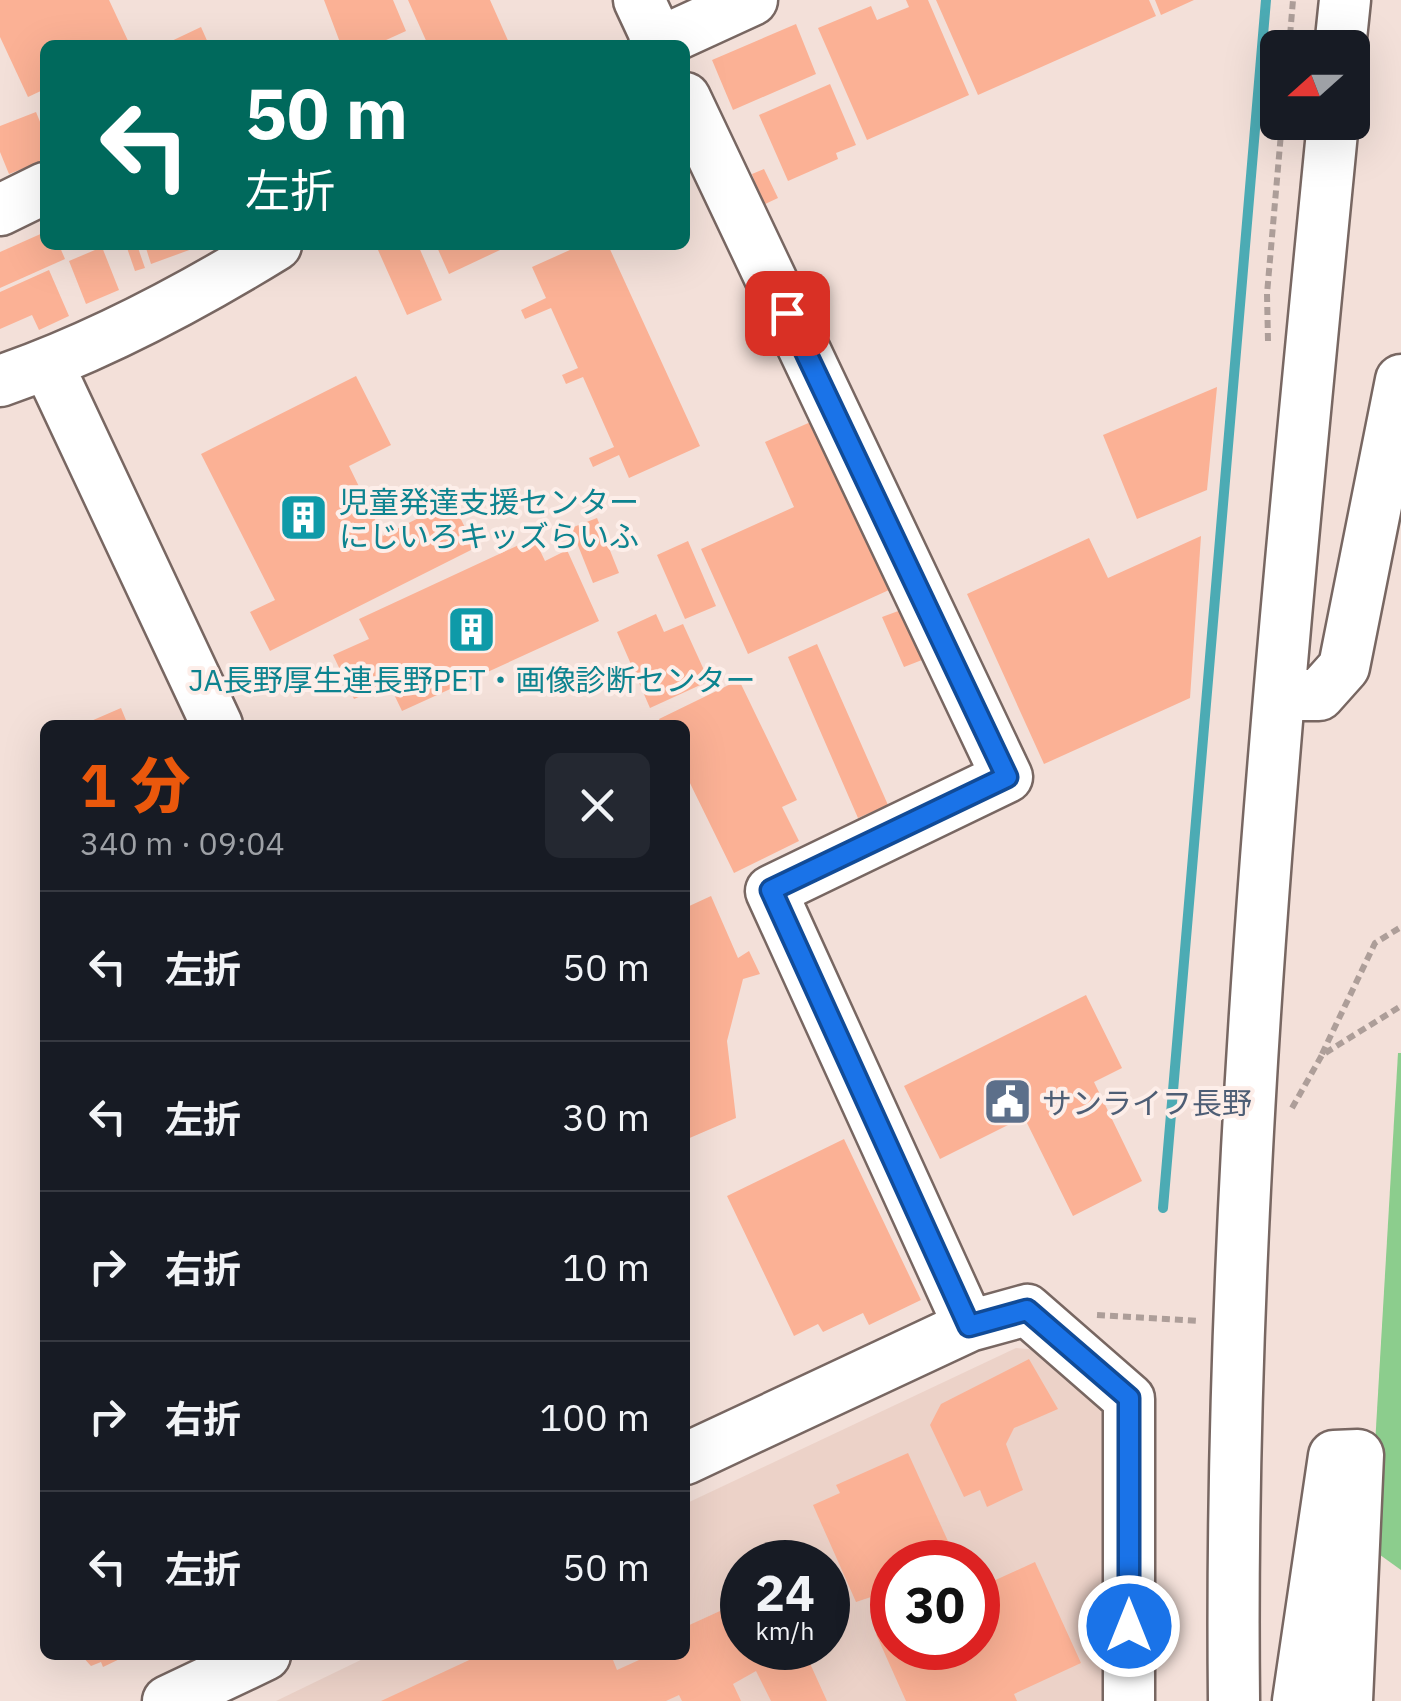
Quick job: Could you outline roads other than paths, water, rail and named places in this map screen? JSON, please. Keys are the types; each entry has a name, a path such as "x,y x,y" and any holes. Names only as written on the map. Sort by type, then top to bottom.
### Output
{"street":[{"path":"653,33 752,0"},
{"path":"1342,30 1345,0"},
{"path":"690,109 1007,777 771,890 969,1326"},
{"path":"1234,1701 1232,1544 1248,1148 1281,695 1331,140"},
{"path":"0,210 40,190"},
{"path":"0,381 48,364 222,278 268,250"},
{"path":"48,364 215,720"},
{"path":"1281,695 1319,695 1344,668 1401,380"},
{"path":"690,1457 969,1326 1027,1310 1129,1398 1129,1701"},
{"path":"1298,1701 1334,1456 1358,1455 1347,1701"},
{"path":"168,1701 254,1660"}],"waterway":[{"path":"1163,1208 1266,0"}],"place":[{"name":"児童発達支援センター にじいろキッズらいふ","path":"304,518"},
{"name":"JA長野厚生連長野PET・画像診断センター","path":"472,630"},
{"name":"サンライフ長野","path":"1007,1102"}]}
